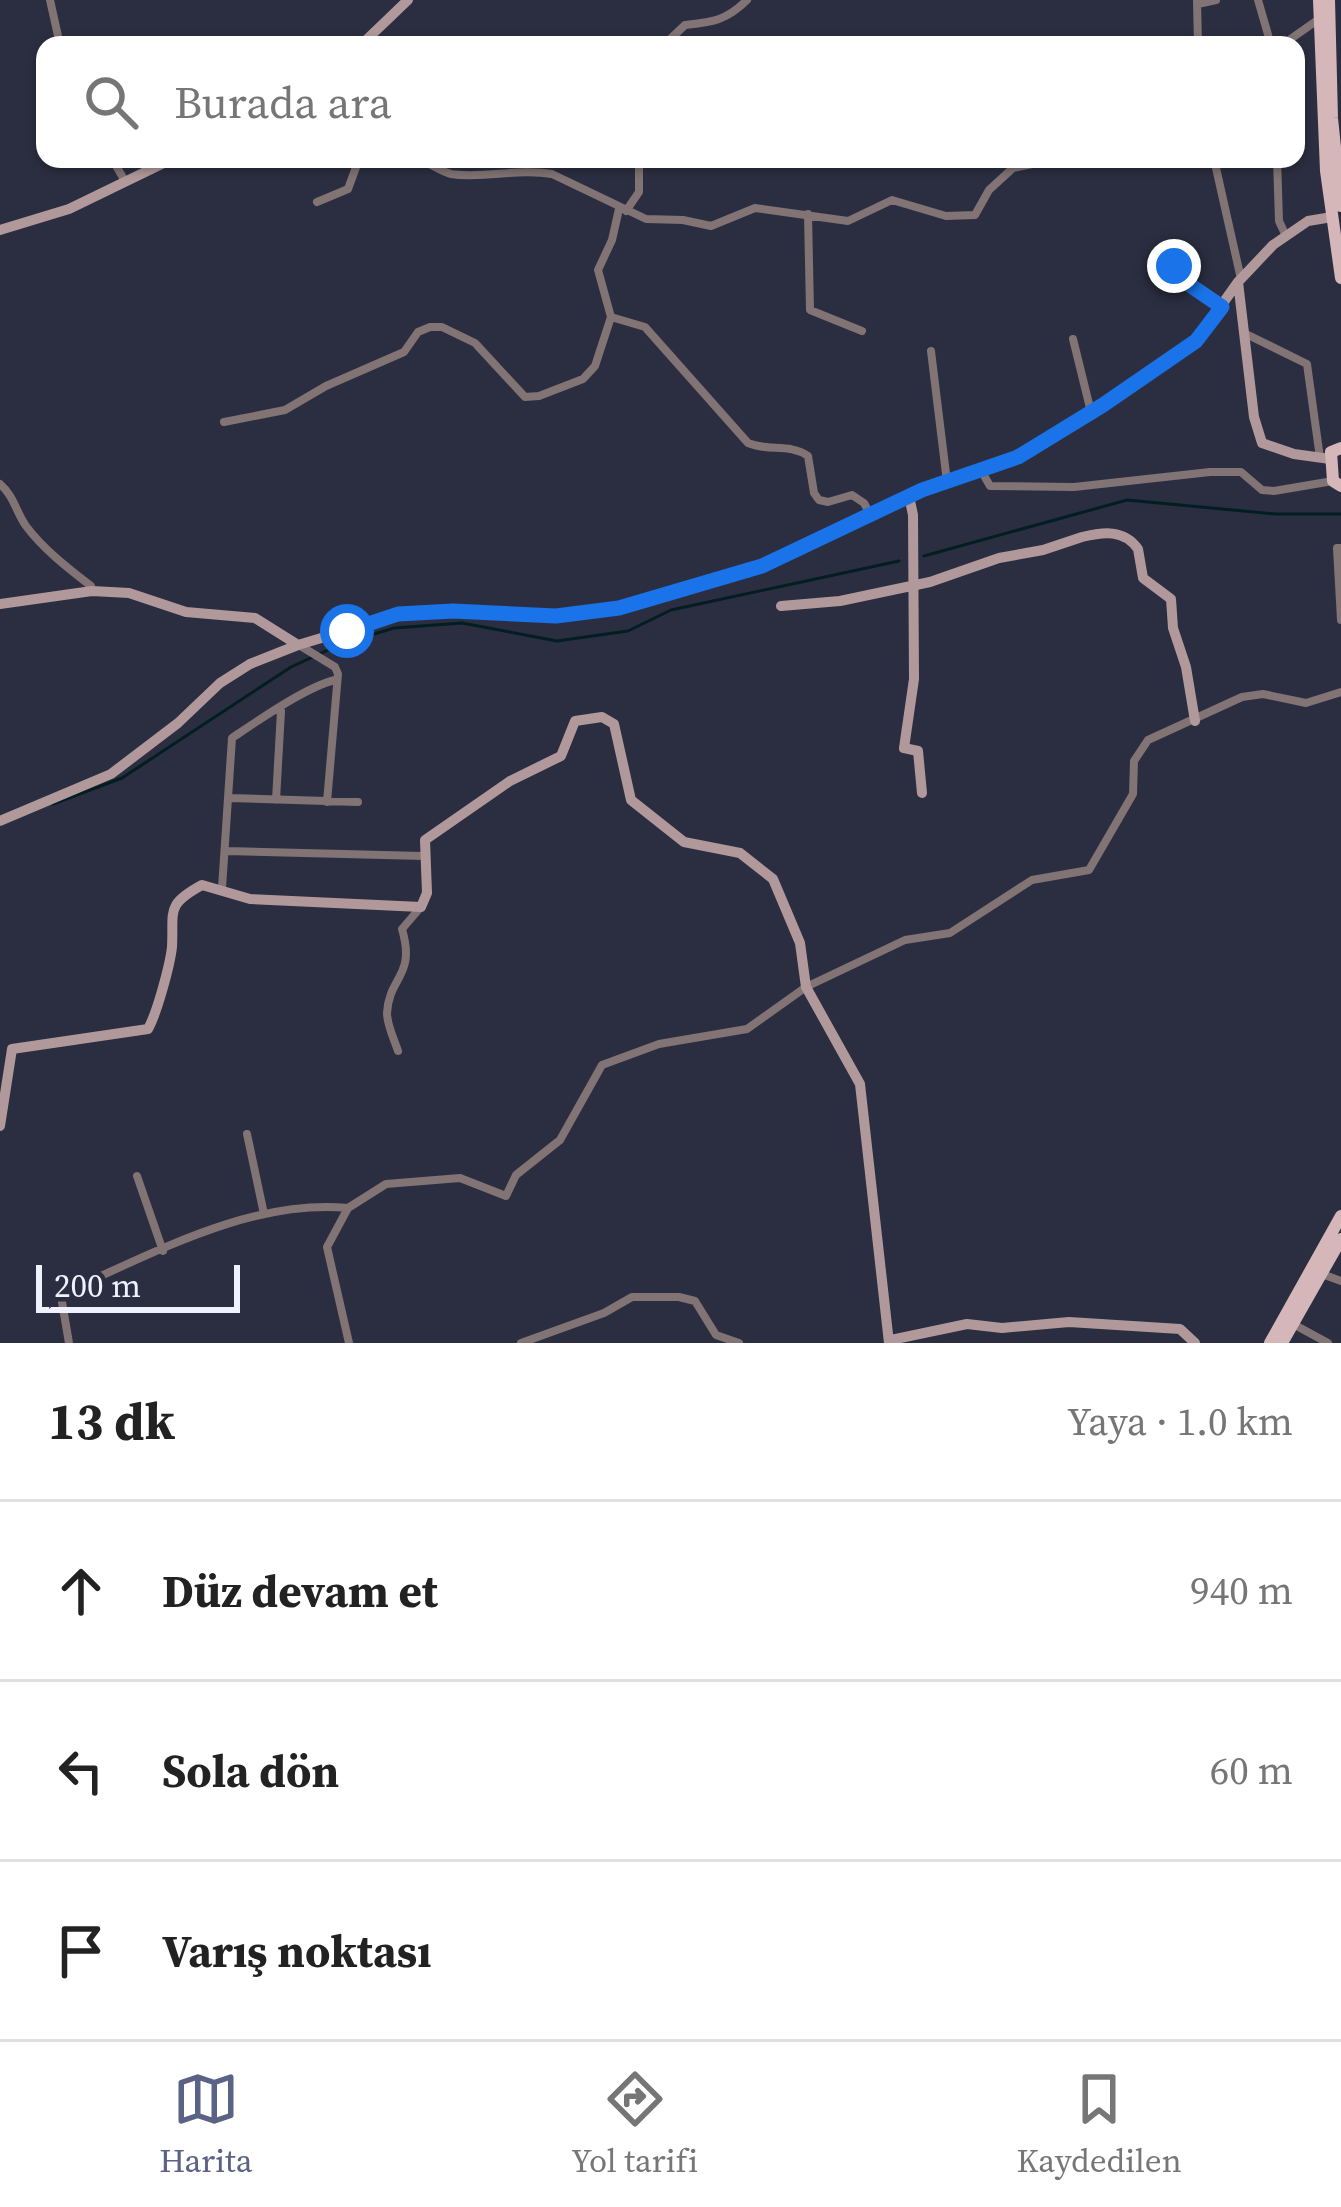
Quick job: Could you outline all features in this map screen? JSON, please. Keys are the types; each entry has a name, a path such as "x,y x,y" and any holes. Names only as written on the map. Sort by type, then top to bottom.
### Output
{"main road":[{"path":"1319,0 1326,171 1337,212"},
{"path":"1329,0 1341,278"},
{"path":"1330,455 1337,484"},
{"path":"1270,1343 1341,1216"},
{"path":"1282,1343 1341,1239"}],"street":[{"path":"50,0 58,36"},
{"path":"673,36 685,25 709,25 734,13 747,0"},
{"path":"1198,36 1198,2 1216,0"},
{"path":"1258,0 1268,36"},
{"path":"370,36 404,1"},
{"path":"1295,36 1319,19"},
{"path":"117,168 125,181"},
{"path":"0,230 69,209 153,168"},
{"path":"317,202 348,189 356,168"},
{"path":"442,168 453,174 535,171 646,219 711,226 755,208 848,220 892,200 946,216 976,215 989,190 1013,168"},
{"path":"224,422 285,410 326,386 404,352 418,332 430,327 459,333 475,343 520,395 539,396 591,373 611,316 598,270 622,210 639,192 639,168"},
{"path":"1216,168 1240,280 1244,333 1254,417 1262,443 1294,454 1330,455 1307,364 1244,333"},
{"path":"1277,168 1279,221 1286,236"},
{"path":"0,820 111,774 178,723 220,682 298,645 398,614 453,611 556,616 619,608 762,566 909,496 1018,457 1196,341 1240,280 1286,236 1308,221 1337,212"},
{"path":"808,214 810,310 862,331"},
{"path":"1174,266 1184,281 1222,307"},
{"path":"611,316 645,327 748,443 792,448 808,456 819,500 852,495 870,515"},
{"path":"1073,339 1091,412"},
{"path":"931,351 947,482"},
{"path":"982,472 990,486 1073,487 1210,472 1241,472 1262,490 1337,484"},
{"path":"0,484 26,526 92,591"},
{"path":"909,496 914,679 904,748 918,751 922,793"},
{"path":"781,606 840,601 914,584 1102,532 1128,538 1138,548 1143,578 1171,599 1172,628 1186,667 1195,722"},
{"path":"1341,548 1337,548 1341,620"},
{"path":"0,604 92,591 140,595 186,612 255,618 335,667 327,802"},
{"path":"222,888 232,738 313,686 335,680"},
{"path":"69,1343 62,1302 65,1292 235,1221 264,1214 348,1208 386,1184 460,1178 506,1196 516,1175 560,1140 602,1066 659,1044 747,1029 806,987 905,940 950,933 1032,880 1089,870 1133,794 1132,770 1141,746 1155,735 1195,722 1242,697 1263,694 1315,702 1341,692"},
{"path":"276,800 281,710"},
{"path":"398,1051 387,1016 407,966 402,929 427,893 424,840 510,781 561,756 575,721 610,719 631,800 684,842 740,853 773,879 800,944 806,987 860,1084 890,1342 967,1324 1002,1328 1069,1322 1180,1330 1195,1343"},
{"path":"229,798 358,802"},
{"path":"226,851 423,856"},
{"path":"0,1126 12,1049 148,1029 172,947 173,908 181,896 202,885 250,898 421,907"},
{"path":"248,1134 264,1214"},
{"path":"137,1176 163,1250"},
{"path":"345,1342 327,1246 348,1208"},
{"path":"1321,1274 1340,1280"},
{"path":"521,1343 604,1313 632,1297 664,1296 695,1300 716,1335 739,1343"},
{"path":"1293,1324 1328,1343"}],"waterway":[{"path":"924,556 1127,500 1275,514 1341,514"},
{"path":"53,804 122,778 291,667 341,644 394,628 462,623 557,641 628,631 671,610 899,561"}],"route":[{"path":"347,631 398,614 501,611 556,616 619,608 762,566 922,490 998,466 1103,405 1196,341 1222,307 1184,281 1174,266"}]}
